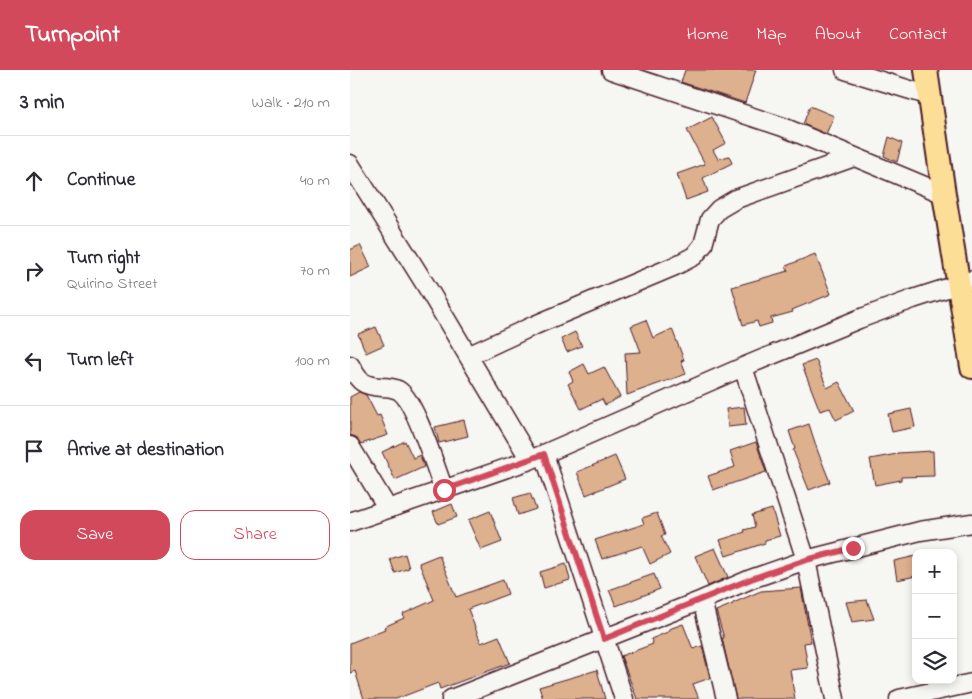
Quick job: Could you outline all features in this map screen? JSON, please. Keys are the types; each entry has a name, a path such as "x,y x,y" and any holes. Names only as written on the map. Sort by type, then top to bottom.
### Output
{"main road":[{"path":"926,70 944,194 965,282 972,367"}],"street":[{"path":"611,70 783,127 944,194"},
{"path":"845,70 930,96"},
{"path":"468,356 694,256 703,245 710,219 719,209 736,199 854,157"},
{"path":"350,164 468,356 537,457 624,699"},
{"path":"350,522 537,457 743,367 859,319 965,282"},
{"path":"350,365 361,381 371,386 398,390 406,397 418,420 444,490"},
{"path":"743,367 806,560 834,699"},
{"path":"350,446 388,509"},
{"path":"451,699 751,579 806,560 920,531 972,522"},
{"path":"702,600 726,699"},
{"path":"899,699 972,683"}],"building":[{"path":"685,70 756,70 745,103 681,82"},
{"path":"810,106 834,116 826,134 803,124"},
{"path":"712,117 726,143 713,150 718,159 729,156 732,163 703,178 708,192 686,200 677,174 705,164 687,130"},
{"path":"889,137 902,143 897,162 884,156"},
{"path":"360,245 371,267 350,277 350,250"},
{"path":"815,254 831,294 792,310 793,312 771,318 772,323 759,327 757,321 743,325 732,287 788,271 786,266"},
{"path":"646,320 653,338 672,329 684,360 681,361 686,374 627,395 625,353 641,352 631,326"},
{"path":"376,327 384,345 366,353 358,334"},
{"path":"575,332 582,346 567,352 561,339"},
{"path":"816,360 827,388 839,382 854,411 836,420 830,408 820,411 802,365"},
{"path":"584,364 589,374 604,367 620,397 605,405 602,399 581,409 568,384 573,381 569,372"},
{"path":"359,392 366,395 377,416 380,415 388,435 361,444 356,437 350,435 350,397"},
{"path":"744,407 746,425 728,427 726,409"},
{"path":"911,409 915,427 892,432 888,414"},
{"path":"464,420 468,436 439,443 435,427"},
{"path":"809,424 830,482 809,490 793,450 795,449 789,431"},
{"path":"405,441 413,458 420,455 424,467 395,480 382,452"},
{"path":"756,442 766,472 713,490 708,476 735,467 730,451"},
{"path":"933,451 934,476 901,477 901,480 875,485 870,459 897,453"},
{"path":"615,456 625,479 586,495 577,472"},
{"path":"530,493 536,509 518,515 513,498"},
{"path":"452,504 457,517 438,524 433,512"},
{"path":"772,509 780,536 726,556 720,540 755,527 752,515"},
{"path":"490,511 502,542 481,550 468,520"},
{"path":"657,513 665,535 661,536 670,554 650,564 642,546 602,559 595,540 644,524 642,518"},
{"path":"715,548 728,577 708,586 695,556"},
{"path":"405,554 409,568 395,573 390,559"},
{"path":"439,555 456,597 503,580 508,594 468,609 481,643 499,636 510,663 440,689 438,683 396,699 364,699 355,671 350,673 350,643 385,629 384,627 404,618 403,614 434,600 419,563"},
{"path":"912,557 912,577 897,580 894,561"},
{"path":"566,564 570,580 544,588 540,572"},
{"path":"654,574 660,589 616,606 609,590"},
{"path":"801,588 811,642 804,643 808,668 790,670 795,699 736,699 722,638 724,638 716,611 761,591"},
{"path":"867,600 874,619 852,622 846,602"},
{"path":"683,624 693,649 702,646 710,678 693,684 699,699 637,699 621,656 653,644 651,639"},
{"path":"597,670 605,699 543,699 539,687"}],"route":[{"path":"444,490 544,454 604,639 751,579 806,560 853,548"}]}
